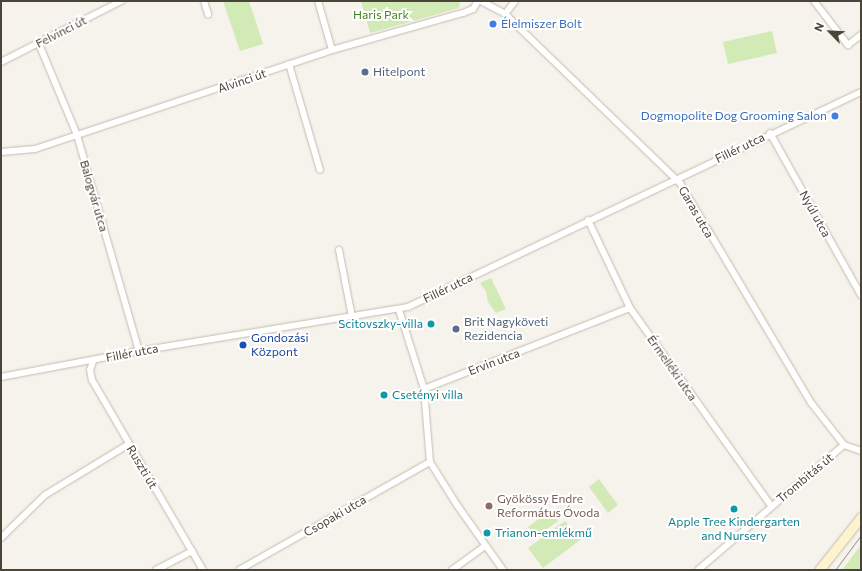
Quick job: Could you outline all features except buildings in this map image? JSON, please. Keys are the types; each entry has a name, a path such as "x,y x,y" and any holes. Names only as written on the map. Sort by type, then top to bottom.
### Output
{"main road":[{"path":"819,570 861,517"}],"street":[{"name":"Felvinci út","path":"1,62 121,1"},
{"path":"204,1 208,14"},
{"path":"318,1 332,50"},
{"name":"Alvinci út","path":"1,152 35,148 332,50 463,13 473,9 478,1"},
{"name":"Garas utca","path":"481,1 505,14 676,178 812,404 844,445"},
{"path":"505,14 516,1"},
{"path":"814,1 848,44 861,35"},
{"name":"Balogvár utca","path":"39,44 77,135 139,351"},
{"path":"289,64 320,170"},
{"name":"Fillér utca","path":"1,377 139,351 398,310 770,133 861,92"},
{"name":"Nyúl utca","path":"770,133 861,295"},
{"name":"Érmelléki utca","path":"588,220 630,308 770,506"},
{"path":"339,250 352,317"},
{"name":"Ervin utca","path":"424,389 630,308"},
{"path":"398,310 424,389 430,462 485,546 503,570"},
{"name":"Ruszti út","path":"93,360 90,370 92,380 203,570"},
{"path":"1,538 45,495 129,444"},
{"name":"Trombitás út","path":"698,570 770,506 844,445 851,450 861,451"},
{"name":"Csopaki utca","path":"239,570 430,462"},
{"path":"452,570 485,546"},
{"path":"156,570 192,551"}],"green space":[{"path":"223,1 249,1 263,44 240,51"},
{"name":"Haris Park","path":"361,1 459,1 460,4 459,8 370,33"},
{"path":"772,31 777,53 728,64 723,42"},
{"path":"491,278 506,309 496,313 488,302 486,291 480,283"},
{"path":"599,479 618,505 608,513 589,487"},
{"path":"550,511 558,521 536,537 528,527"},
{"path":"565,521 580,540 543,568 528,548"},
{"path":"861,545 861,570 842,570"}],"tram line":[{"path":"835,570 861,535"}],"place":[{"name":"Élelmiszer Bolt","path":"493,24"},
{"name":"Hitelpont","path":"365,72"},
{"name":"Dogmopolite Dog Grooming Salon","path":"835,116"},
{"name":"Scitovszky-villa","path":"431,324"},
{"name":"Brit Nagyköveti Rezidencia","path":"456,329"},
{"name":"Gondozási Központ","path":"243,345"},
{"name":"Csetényi villa","path":"384,395"},
{"name":"Gyökössy Endre Református Óvoda","path":"489,506"},
{"name":"Apple Tree Kindergarten and Nursery","path":"734,509"},
{"name":"Trianon-emlékmű","path":"487,533"}]}
